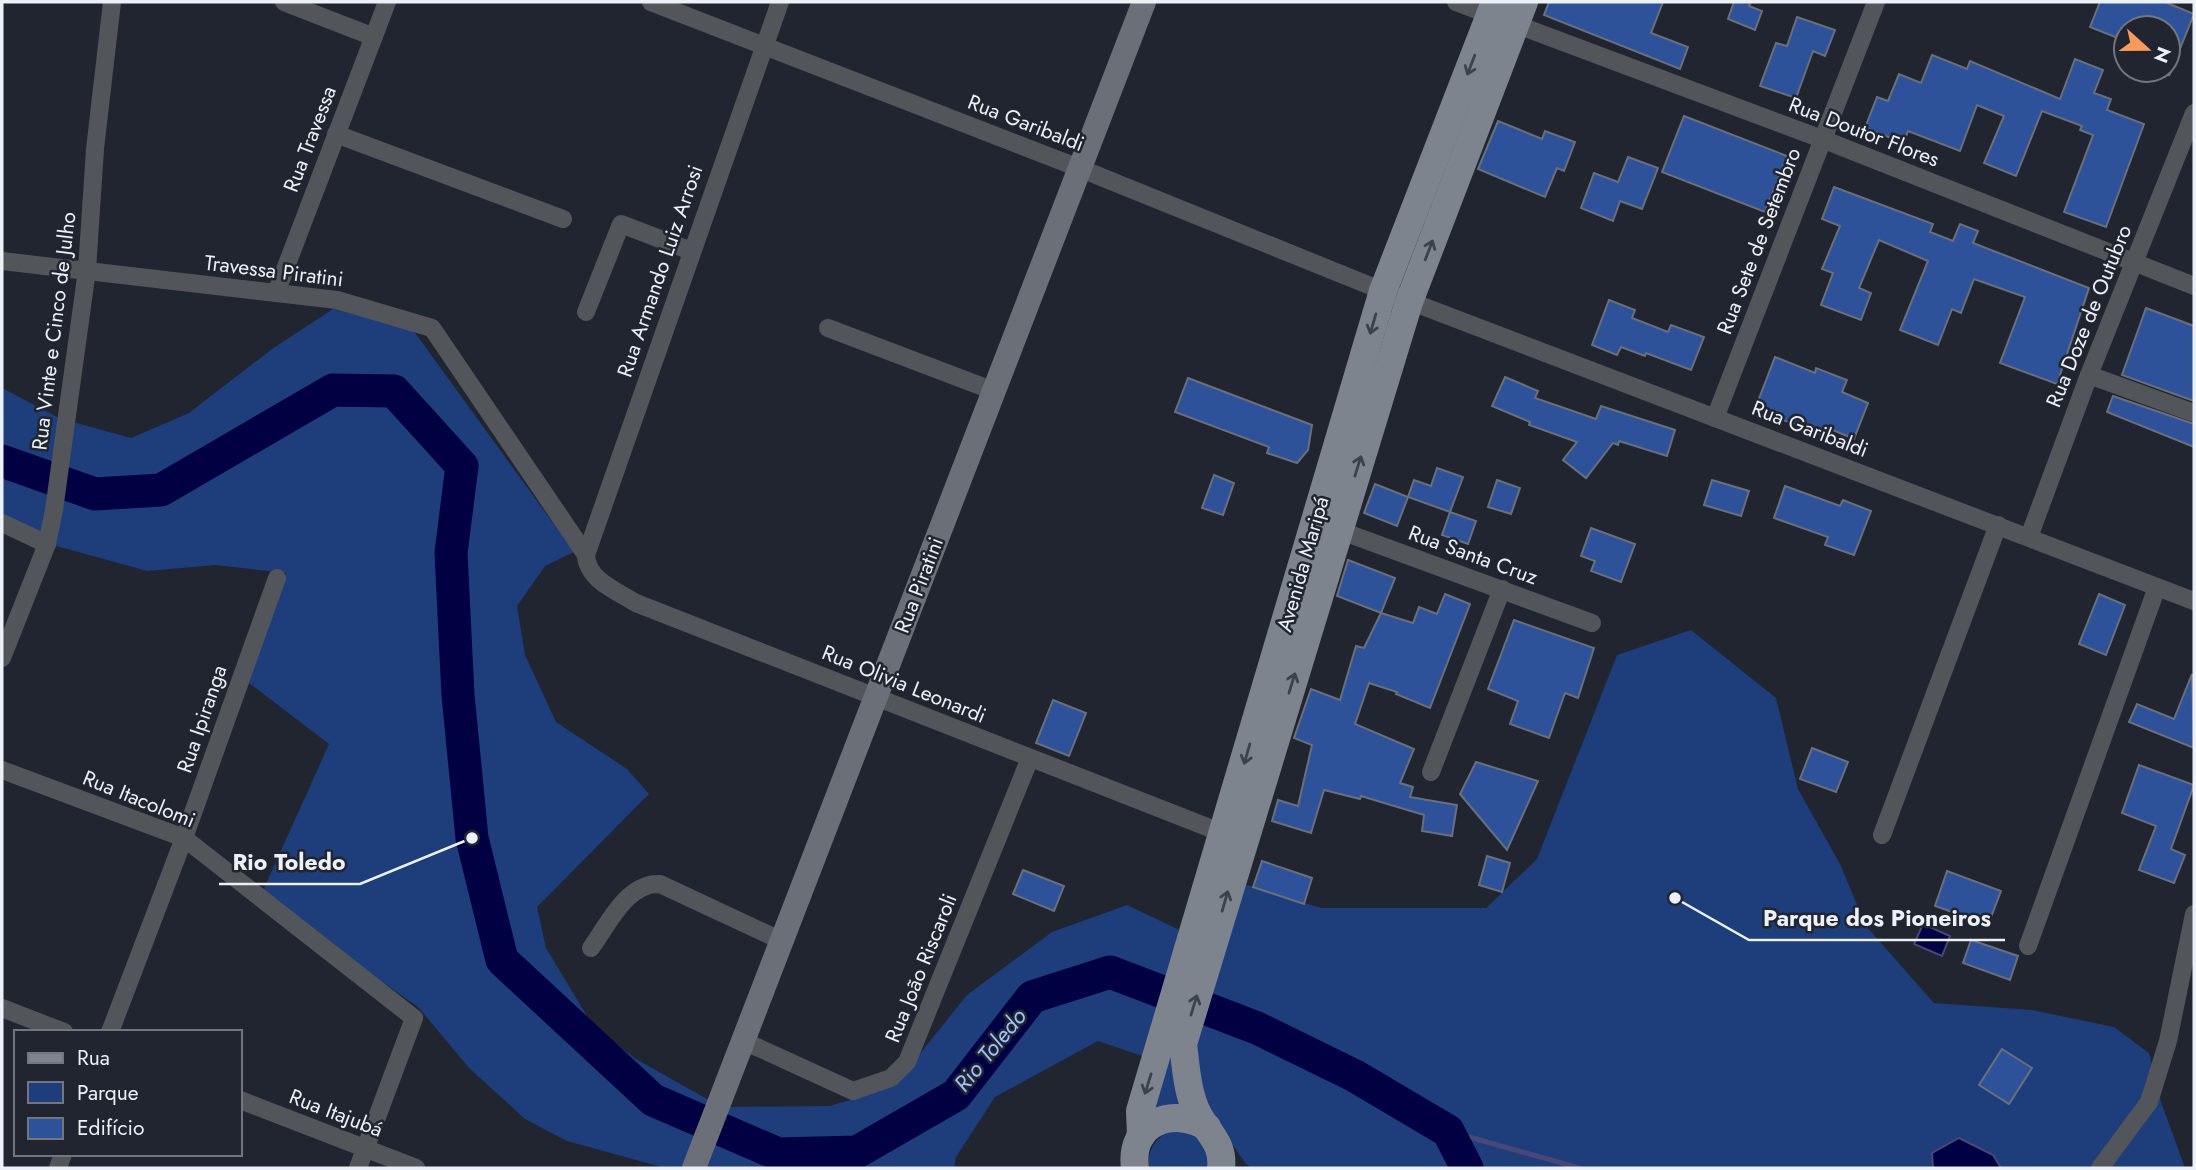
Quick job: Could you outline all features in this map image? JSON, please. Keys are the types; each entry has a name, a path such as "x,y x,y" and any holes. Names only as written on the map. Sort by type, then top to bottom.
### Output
{"main road":[{"name":"Avenida Maripá","path":"1327,526 1383,292 1506,11"},
{"name":"Avenida Maripá","path":"1133,1167 1135,1150 1141,1136 1140,1111 1173,1039 1327,526 1409,302 1506,11"},
{"name":"Avenida Maripá","path":"1173,1039 1198,1115 1217,1139 1226,1165"},
{"path":"1141,1136 1152,1125 1179,1116 1194,1119 1207,1127"}],"street":[{"name":"Rua Vinte e Cinco de Julho","path":"2,658 47,544 54,510 87,270 95,149 112,2"},
{"path":"284,2 374,37"},
{"name":"Rua Travessa","path":"275,293 387,2"},
{"name":"Rua Garibaldi","path":"651,2 1079,168 1383,292 2194,601"},
{"name":"Rua Armando Luiz Arrosi","path":"586,555 780,2"},
{"name":"Rua Piratini","path":"694,1168 1144,2"},
{"name":"Rua Doutor Flores","path":"1456,2 1506,11 2133,264 2194,286"},
{"name":"Rua Sete de Setembro","path":"1715,418 1876,2"},
{"name":"Rua Doze de Outubro","path":"2029,537 2089,375 2194,113"},
{"path":"337,134 563,219"},
{"path":"586,312 621,224 691,251"},
{"name":"Travessa Piratini","path":"2,261 337,300 432,328 586,555"},
{"path":"828,328 994,391"},
{"path":"2089,375 2194,413"},
{"path":"2,523 47,544"},
{"path":"1882,835 1998,525"},
{"name":"Rua Santa Cruz","path":"1327,526 1592,623"},
{"name":"Rua Olivia Leonardi","path":"586,555 586,565 593,575 636,603 1233,837"},
{"name":"Rua Ipiranga","path":"111,1030 184,838 277,578"},
{"path":"2028,946 2157,587"},
{"path":"1431,772 1502,589"},
{"name":"Rua João Riscaroli","path":"742,1043 757,1047 853,1091 891,1078 907,1062 1030,758"},
{"name":"Rua Itacolomi","path":"2,770 184,838 414,1018 365,1149"},
{"path":"591,948 638,887 650,883 660,884 782,941"},
{"path":"2100,1168 2149,1102 2168,1041 2194,914"},
{"path":"2,1008 59,1030"},
{"name":"Rua Itajubá","path":"242,1101 416,1168"},
{"path":"358,1168 365,1149"}],"green space":[{"path":"336,307 408,323 574,552 545,566 517,606 525,655 556,722 627,769 649,794 537,907 546,948 593,1026 636,1059 714,1103 689,1168 665,1168 567,1141 525,1119 469,1068 419,1008 261,895 329,744 245,680 286,573 215,565 147,571 53,545 73,422 131,438 189,413 272,349"},
{"path":"2,388 65,421 42,538 2,520"},
{"path":"1691,630 1776,698 1798,789 1840,864 1866,926 1934,1003 2032,1010 2114,1027 2149,1053 2160,1099 2185,1168 1252,1168 1245,1163 1215,1118 1183,1044 1231,880 1321,908 1486,908 1537,859 1617,655"},
{"path":"1127,905 1188,934 1151,1059 1098,1041 995,1097 956,1157 954,1168 699,1168 722,1107 830,1106 856,1098 910,1066 967,995 1052,932"},
{"path":"1169,1041 1189,1113 1152,1119"},
{"path":"1170,1130 1201,1135 1213,1168 1149,1168 1149,1156 1153,1146"}],"shaded area":[{"path":"1923,924 1950,936 1942,956 1914,944"},
{"path":"1959,1138 1993,1155 2001,1168 1933,1168 1932,1153"}],"building":[{"path":"1549,2 1663,2 1651,33 1688,47 1680,69 1544,15"},
{"path":"1734,2 1751,2 1749,6 1762,11 1755,30 1728,19"},
{"path":"2100,2 2165,2 2194,14 2182,44 2182,14 2112,14 2112,36 2090,27"},
{"path":"1797,17 1835,30 1825,56 1813,51 1796,98 1760,86 1776,43 1787,46"},
{"path":"1932,55 1967,69 1970,61 2060,99 2075,59 2103,70 2094,93 2111,99 2107,110 2144,124 2106,227 2064,212 2093,135 2080,130 2082,126 2042,111 2016,176 1984,163 2004,116 1977,105 1960,151 1908,131 1904,143 1865,128 1877,97 1888,101 1899,74 1921,83"},
{"path":"1684,116 1787,156 1765,212 1662,172"},
{"path":"1498,121 1542,139 1545,131 1575,142 1564,171 1557,168 1545,197 1478,169"},
{"path":"1628,157 1658,168 1642,209 1620,201 1613,221 1581,208 1594,173 1618,182"},
{"path":"1834,187 1933,224 1930,232 1953,241 1960,224 1978,231 1973,243 2089,288 2057,384 2000,363 2025,297 1974,279 1961,313 1952,309 1938,345 1900,330 1928,261 1879,240 1859,288 1871,293 1861,320 1821,305 1833,273 1822,269 1840,226 1822,219"},
{"path":"1609,300 1635,310 1632,318 1668,332 1671,325 1704,337 1691,370 1646,353 1645,356 1621,347 1617,355 1592,345"},
{"path":"2146,308 2194,326 2194,401 2122,375"},
{"path":"1775,357 1815,373 1816,368 1847,380 1842,392 1868,403 1854,439 1828,428 1824,436 1755,409"},
{"path":"1505,377 1538,391 1535,398 1596,419 1601,406 1675,430 1667,456 1619,441 1618,445 1613,443 1586,478 1563,460 1577,442 1529,425 1530,422 1492,406"},
{"path":"1188,378 1312,425 1308,450 1297,463 1267,453 1269,447 1175,412"},
{"path":"2113,396 2194,424 2194,447 2107,412"},
{"path":"1437,468 1463,477 1450,512 1408,497 1414,480 1431,486"},
{"path":"1214,475 1234,483 1223,515 1202,508"},
{"path":"1497,480 1520,488 1511,514 1488,507"},
{"path":"1712,480 1749,491 1741,516 1704,505"},
{"path":"1375,484 1408,497 1397,526 1364,513"},
{"path":"1785,486 1840,506 1843,500 1871,511 1854,555 1825,545 1828,537 1774,518"},
{"path":"1450,512 1476,521 1468,544 1442,535"},
{"path":"1591,528 1635,544 1621,582 1591,571 1595,561 1581,556"},
{"path":"1348,560 1395,578 1381,613 1337,596"},
{"path":"1445,594 1470,604 1430,708 1396,694 1397,692 1369,683 1355,724 1414,749 1400,783 1413,787 1410,797 1457,805 1452,836 1422,831 1424,815 1361,796 1360,799 1324,790 1311,833 1272,821 1278,800 1298,806 1312,745 1294,738 1311,689 1340,700 1356,646 1364,648 1381,613 1413,623 1419,607 1437,614"},
{"path":"2099,594 2125,605 2106,655 2079,644"},
{"path":"1514,620 1594,648 1578,698 1565,693 1549,738 1510,724 1518,701 1488,689"},
{"path":"2192,674 2194,748 2129,722 2137,704 2174,719"},
{"path":"1053,700 1086,713 1069,756 1036,743"},
{"path":"1812,748 1848,762 1836,792 1800,779"},
{"path":"1476,762 1538,781 1507,850 1460,794"},
{"path":"2139,765 2194,785 2171,849 2185,855 2174,883 2139,870 2156,826 2122,813"},
{"path":"1487,856 1510,863 1502,892 1479,885"},
{"path":"1262,861 1312,878 1304,904 1253,887"},
{"path":"1023,870 1064,886 1054,911 1013,894"},
{"path":"1947,871 2001,891 1988,925 1935,906"},
{"path":"1971,940 2018,956 2010,980 1963,963"},
{"path":"2002,1049 2032,1068 2009,1104 1979,1085"}],"waterway":[{"name":"Rio Toledo","path":"2,461 95,494 161,490 333,390 394,391 462,466 451,553 458,695 472,838 502,960 653,1100 778,1154 857,1152 956,1095 1032,997 1110,972 1257,1028 1355,1076 1448,1131 1467,1168"},
{"path":"1448,1131 1579,1168"}],"place":[{"name":"Rio Toledo","path":"472,838"},
{"name":"Parque dos Pioneiros","path":"1675,898"}]}
